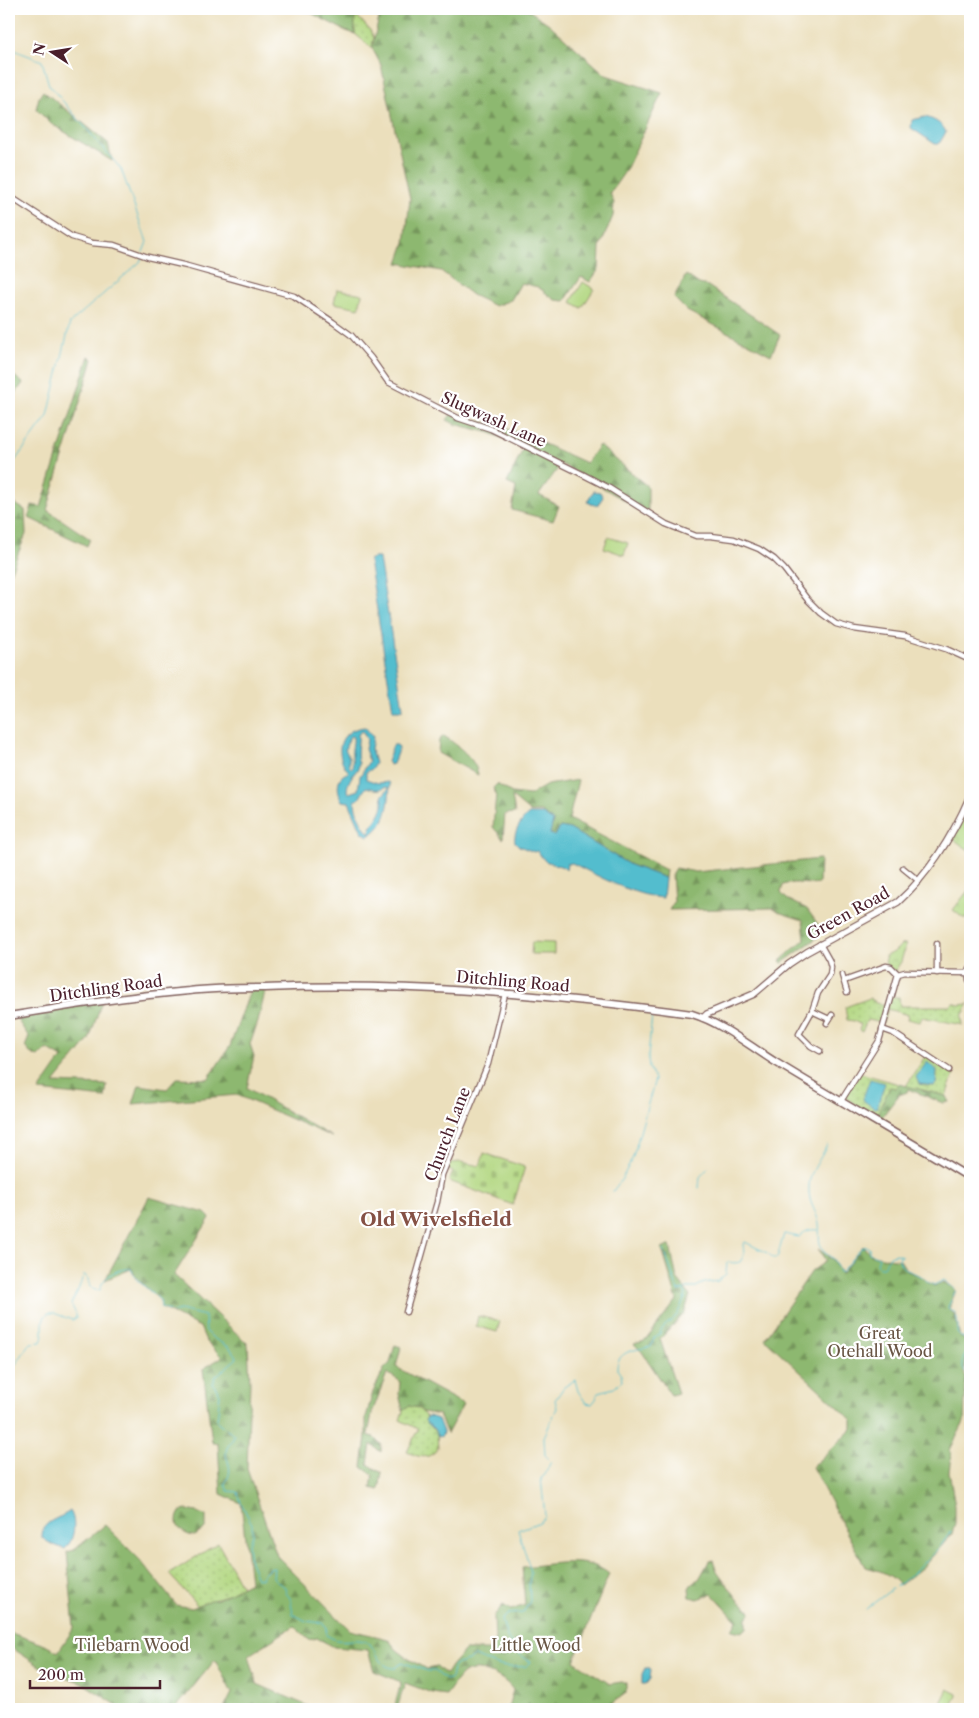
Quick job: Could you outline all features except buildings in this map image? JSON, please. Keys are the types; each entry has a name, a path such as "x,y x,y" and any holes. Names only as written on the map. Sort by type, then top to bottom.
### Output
{"main road":[{"name":"Ditchling Road","path":"9,1016 91,1002 199,990 358,986 469,990 632,1006 692,1014 735,1034 775,1062 970,1178"}],"street":[{"name":"Slugwash Lane","path":"9,196 81,241 114,244 148,257 294,296 351,335 388,382 458,418 492,429 582,474 609,488 666,524 696,536 734,539 759,549 784,568 807,599 836,624 854,629 905,636 946,648 970,660"},
{"name":"Green Road","path":"704,1018 707,1014 754,994 789,964 820,944 891,907 909,892 950,837 970,796"},
{"path":"903,868 919,881"},
{"path":"820,944 829,960 831,967 830,975 818,993 812,1011 798,1034 811,1046 820,1051"},
{"path":"936,973 937,944"},
{"path":"844,981 886,966 891,967 898,974"},
{"path":"898,974 905,972 936,973 969,970 969,980"},
{"path":"841,1101 878,1041 898,974"},
{"path":"842,975 847,992"},
{"name":"Church Lane","path":"406,1312 437,1202 442,1175 488,1064 506,994"},
{"path":"812,1011 829,1019"},
{"path":"882,1029 893,1033 949,1070"},
{"path":"944,1067 947,1062"}],"green space":[{"path":"303,9 354,9 355,34 346,31"},
{"path":"381,9 527,9 549,24 606,75 662,93 626,170 610,193 614,203 613,216 600,247 599,269 590,282 581,277 565,301 555,300 538,287 521,283 511,300 495,306 472,295 441,271 398,263 405,243 410,199 381,65 372,48"},
{"path":"356,15 370,30 374,38 372,48 355,34 354,24"},
{"path":"43,91 108,143 112,161 50,123 36,109 39,97"},
{"path":"686,275 699,284 708,286 780,335 771,355 687,311 674,298"},
{"path":"583,282 594,289 582,308 571,302"},
{"path":"337,289 362,294 359,308 334,303"},
{"path":"89,356 93,359 47,510 90,539 87,546 29,518 32,505 41,507"},
{"path":"9,372 23,383 9,403"},
{"path":"452,413 518,432 586,463 599,445 648,487 647,513 561,464 539,495 559,506 553,521 512,510 516,487 507,483 524,447 490,433 455,424 447,420"},
{"path":"9,500 25,510 26,534 9,576"},
{"path":"608,537 628,543 624,555 604,548"},
{"path":"444,736 470,758 477,769 478,775 438,753 439,740"},
{"path":"578,780 569,819 666,870 665,878 630,865 570,829 560,827 555,836 550,834 553,821 541,812 530,812 512,797 515,813 505,814 503,839 493,827 496,794 493,788 497,784 512,793 530,795 547,785"},
{"path":"970,802 970,851 952,838"},
{"path":"820,859 819,883 783,885 781,893 787,899 807,909 820,927 817,938 782,963 780,961 805,939 803,920 781,913 774,908 669,910 674,902 672,873 675,868 696,872"},
{"path":"970,888 970,918 963,918 953,910"},
{"path":"532,942 554,943 554,954 531,954"},
{"path":"906,944 901,962 895,971 886,966 885,956 894,952 901,945"},
{"path":"251,988 266,988 258,1022 250,1044 254,1056 247,1088 332,1137 237,1095 133,1104 139,1085 167,1089 177,1078 208,1079 230,1046"},
{"path":"891,997 899,997 900,1006 969,1004 962,1016 963,1025 922,1017 920,1022 907,1019 908,1015 887,1009 883,1023 867,1020 862,1032 859,1030 861,1025 847,1020 845,1007 870,998 875,1003 888,1005"},
{"path":"102,1001 89,1040 54,1083 107,1085 105,1098 39,1091 62,1058 47,1049 38,1057 30,1053 25,1047 29,1037 14,1015"},
{"path":"926,1055 954,1074 946,1096 906,1086","holes":["937,1070 936,1084 934,1086 919,1084 918,1080"]},
{"path":"860,1073 899,1084 879,1112 880,1119 844,1097"},
{"path":"899,1084 946,1096 949,1102 943,1103 908,1089 907,1092 899,1095 880,1119 878,1112 890,1087 896,1088"},
{"path":"484,1153 525,1167 513,1205 449,1181 453,1172 447,1169 450,1163 461,1162 480,1166"},
{"path":"149,1197 205,1213 210,1218 174,1275 248,1344 250,1382 247,1469 277,1556 350,1630 388,1639 397,1650 409,1659 426,1669 437,1667 446,1674 465,1650 490,1650 495,1639 494,1616 503,1605 511,1610 525,1605 522,1567 556,1563 579,1563 600,1568 609,1574 574,1661 610,1684 626,1683 626,1693 605,1709 508,1709 513,1690 509,1685 489,1672 474,1670 467,1671 461,1675 446,1695 432,1693 405,1683 397,1709 394,1709 401,1682 374,1671 368,1650 334,1647 317,1638 309,1640 294,1626 249,1655 257,1684 315,1709 263,1709 251,1705 248,1709 224,1709 232,1693 215,1660 175,1709 123,1709 81,1682 47,1671 9,1646 9,1630 14,1634 43,1644 58,1652 74,1628 67,1552 74,1550 105,1525 140,1560 176,1605 192,1608 210,1600 218,1599 250,1582 241,1503 221,1494 218,1444 212,1442 203,1369 222,1357 206,1341 200,1327 161,1308 160,1300 141,1283 131,1269 105,1280"},
{"path":"670,1245 677,1279 690,1295 684,1314 660,1339 678,1393 671,1395 642,1352 634,1344 645,1341 677,1300 662,1249"},
{"name":"Great Otehall Wood","path":"863,1246 871,1255 900,1260 907,1271 918,1275 934,1286 944,1282 956,1290 949,1309 955,1315 960,1337 970,1343 964,1372 966,1377 964,1422 950,1450 949,1472 955,1505 955,1523 952,1534 924,1566 900,1585 884,1573 865,1567 812,1467 852,1429 852,1420 765,1339 812,1271 826,1261 818,1249 833,1260 841,1274"},
{"path":"478,1316 500,1321 497,1332 476,1326"},
{"path":"395,1345 401,1347 396,1367 463,1404 447,1434 439,1415 423,1412 419,1408 408,1406 403,1411 399,1394 400,1381 387,1373 372,1413 368,1435 374,1437 381,1444 381,1452 371,1444 368,1464 382,1473 379,1490 371,1488 373,1475 362,1467 366,1436 366,1417 373,1392 384,1369 390,1363"},
{"path":"408,1406 419,1408 437,1434 438,1448 431,1455 424,1457 407,1452 418,1429 400,1420 403,1411"},
{"path":"186,1510 206,1516 206,1528 195,1536 186,1534 179,1528 178,1516 180,1512"},
{"path":"218,1543 242,1587 198,1606 169,1574"},
{"path":"713,1560 717,1571 740,1602 751,1612 747,1618 747,1628 741,1632 732,1630 737,1621 712,1594 698,1599 690,1597 689,1588 693,1582 699,1579 709,1561"},
{"path":"948,1689 958,1694 950,1709 938,1709"}],"water":[{"path":"925,117 937,122 946,132 939,144 935,144 911,128 912,120"},
{"path":"594,491 600,492 603,497 597,506 587,502"},
{"path":"379,558 402,710 393,710 369,560"},
{"path":"365,727 373,737 371,749 375,763 372,769 366,772 366,779 378,783 389,782 390,784 386,813 380,826 368,836 362,832 349,802 342,801 338,785 340,778 349,772 341,758 341,744 349,732","holes":["361,731 363,732 367,740 365,749 369,761 360,776 358,790 349,793 347,790 348,784 358,769 359,763 357,757 358,735","350,736 353,737 352,769 349,766 349,757 345,749","366,787 376,789 389,788 382,796 383,807 369,833 356,810 355,801 359,799"]},
{"path":"393,745 399,747 393,764 390,765 387,762"},
{"path":"529,814 543,814 553,821 550,834 555,836 560,827 570,829 630,865 665,878 663,898 628,889 572,863 567,864 566,870 563,867 545,861 537,851 534,852 519,846 515,842 516,831"},
{"path":"927,1062 937,1070 936,1084 934,1086 919,1084 916,1077"},
{"path":"870,1079 885,1083 877,1107 874,1108 864,1101 863,1098"},
{"path":"426,1417 438,1419 443,1432 442,1436 438,1437 434,1429 425,1421"},
{"path":"70,1511 74,1531 71,1541 65,1549 51,1544 42,1538 42,1532 47,1524"},
{"path":"645,1668 650,1668 651,1670 650,1679 646,1684 642,1684 642,1674"}],"waterway":[{"path":"9,48 42,61 49,85 121,169 147,242 143,252"},
{"path":"9,469 48,416 70,323 140,262 142,257"},
{"path":"613,1191 622,1179 633,1157 655,1079 649,1068 648,1057 652,1015"},
{"path":"827,1145 813,1170 809,1183 810,1199 818,1221 823,1251 833,1259 839,1272 861,1248 866,1246 869,1248 869,1253 879,1257 877,1263 879,1267 883,1267 891,1255 896,1254 902,1256 899,1258 904,1268 932,1284 934,1285 944,1280 956,1290 948,1307 956,1313 957,1333 961,1337 970,1338"},
{"path":"699,1188 700,1177 708,1168"},
{"path":"9,1377 30,1343 41,1342 43,1323 48,1313 54,1313 72,1320 76,1318 71,1304 83,1276 85,1275 88,1279 90,1287 100,1290 104,1281 111,1274 131,1269 136,1279 160,1300 161,1308 172,1312 180,1310 205,1316 206,1331 213,1338 230,1348 237,1358 216,1376 213,1384 220,1394 217,1421 234,1435 226,1450 230,1470 225,1484 228,1491 238,1492 241,1503 252,1524 252,1535 248,1546 250,1562 257,1578 262,1579 263,1575 271,1567 274,1568 273,1577 285,1587 286,1593 290,1598 293,1614 306,1621 322,1623 327,1627 326,1635 334,1639 361,1640 368,1643 383,1663 390,1668 396,1668 402,1662 427,1671 435,1671 446,1680 451,1678 454,1665 468,1661 475,1656 500,1666 527,1666 531,1662 519,1654 511,1644 502,1620 508,1614 523,1613 530,1601 529,1583 531,1572 518,1530 540,1522 545,1516 541,1478 545,1475 551,1461 545,1455 544,1437 557,1408 555,1400 564,1387 575,1380 578,1391 586,1403 592,1404 599,1392 614,1388 622,1381 617,1369 620,1358 633,1350 651,1347 654,1338 676,1316 686,1295 684,1289 718,1281 726,1274 727,1262 737,1263 742,1260 744,1254 743,1244 745,1242 773,1258 777,1258 784,1234 799,1237 807,1231 818,1230"},
{"path":"664,1250 678,1291 683,1290"},
{"path":"970,1347 963,1359 963,1369 966,1372 970,1370"},
{"path":"896,1586 903,1582 938,1550 951,1531"},
{"path":"866,1609 892,1589"}],"district":[{"name":"Old Wivelsfield","path":"436,1219"}],"park label":[{"name":"Tilebarn Wood","path":"132,1645"},
{"name":"Little Wood","path":"536,1645"}]}
